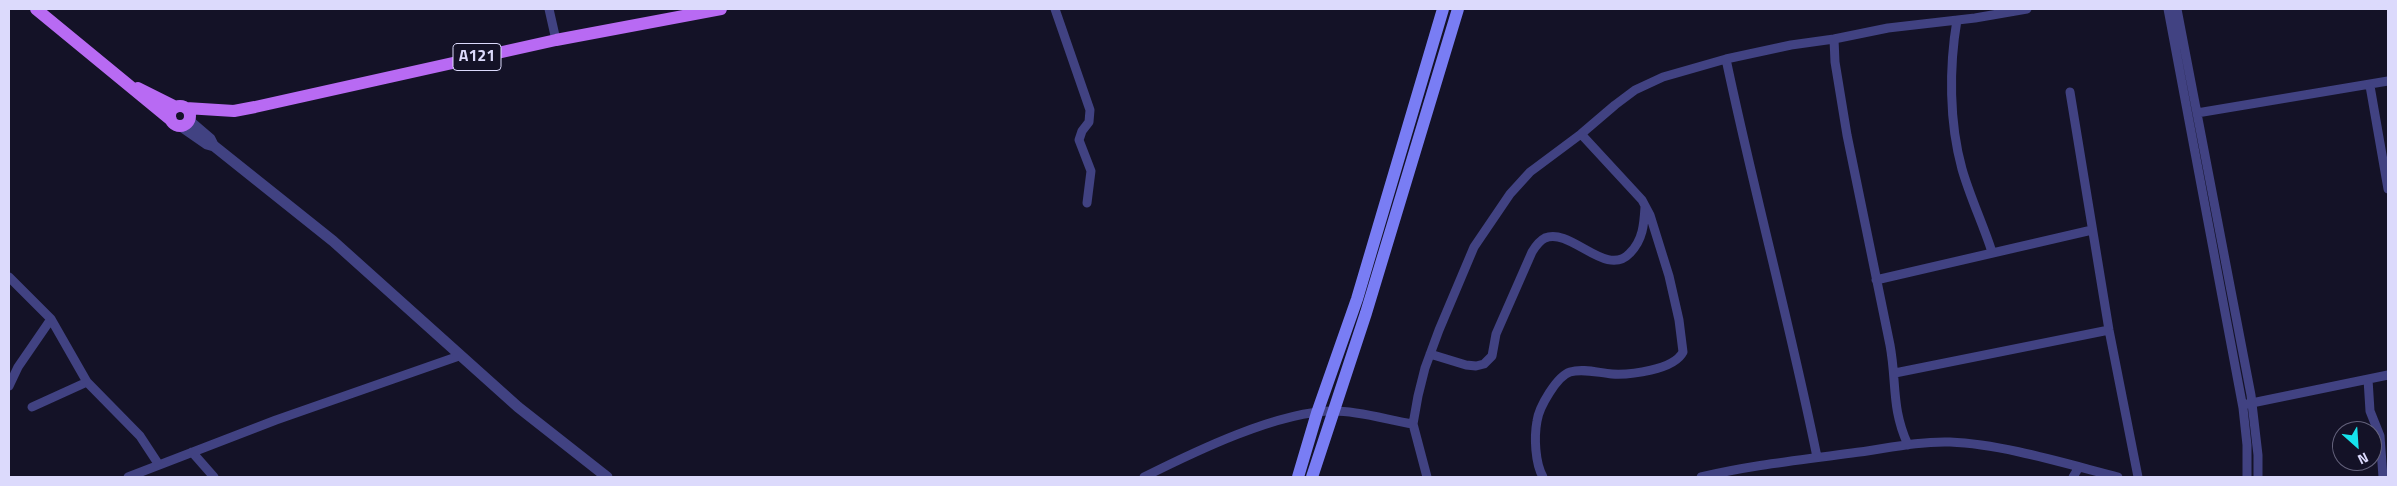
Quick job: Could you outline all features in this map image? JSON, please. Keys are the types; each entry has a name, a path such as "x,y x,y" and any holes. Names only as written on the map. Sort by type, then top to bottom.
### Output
{"main road":[{"path":"36,9 129,84 158,111 182,117"},
{"name":"A121","path":"182,117 209,117 556,40 721,9"},
{"path":"1298,477 1317,413 1357,299 1443,9"},
{"path":"1312,477 1368,304 1458,9"}],"street":[{"path":"549,9 556,40"},
{"path":"1055,9 1090,110 1089,122 1082,130 1079,140 1091,171 1087,203"},
{"path":"1427,477 1413,424 1418,396 1430,354 1474,247 1495,215 1530,172 1635,90 1686,69 1791,45 1834,39 1888,28 2027,9"},
{"path":"2168,9 2242,405 2247,445 2247,477"},
{"path":"2177,9 2252,403 2258,455 2258,477"},
{"path":"1957,20 1953,40 1953,110 1957,147 1963,170 1992,252"},
{"path":"1834,39 1835,62 1847,135 1895,373 1894,398 1896,412 1908,445"},
{"path":"1726,59 1817,457"},
{"path":"2197,112 2370,86 2388,81"},
{"path":"2370,86 2388,188"},
{"path":"2070,92 2109,330 2138,477"},
{"path":"182,117 207,144 214,146 333,241 518,407 607,477"},
{"path":"1543,477 1538,464 1537,419 1550,390 1561,376 1576,370 1614,374 1659,368 1675,361 1683,352 1679,320 1657,232 1645,207 1581,134"},
{"path":"1430,354 1466,365 1484,364 1492,356 1496,334 1532,252 1538,243 1545,238 1553,237 1612,261 1621,260 1639,242 1644,230 1645,207"},
{"path":"1876,280 2092,230"},
{"path":"9,277 51,319 88,382 140,436 160,465"},
{"path":"9,386 18,367 51,319"},
{"path":"1895,373 2109,330"},
{"path":"128,477 192,452 459,356"},
{"path":"2242,405 2388,375"},
{"path":"2368,379 2370,411 2380,436 2383,477"},
{"path":"32,407 88,382"},
{"path":"1144,477 1202,449 1288,418 1333,411 1351,412 1413,424"},
{"path":"1701,477 1729,474 1817,457 1934,442 1972,444 2118,477"},
{"path":"192,452 214,477"},
{"path":"2073,477 2079,467"}]}
